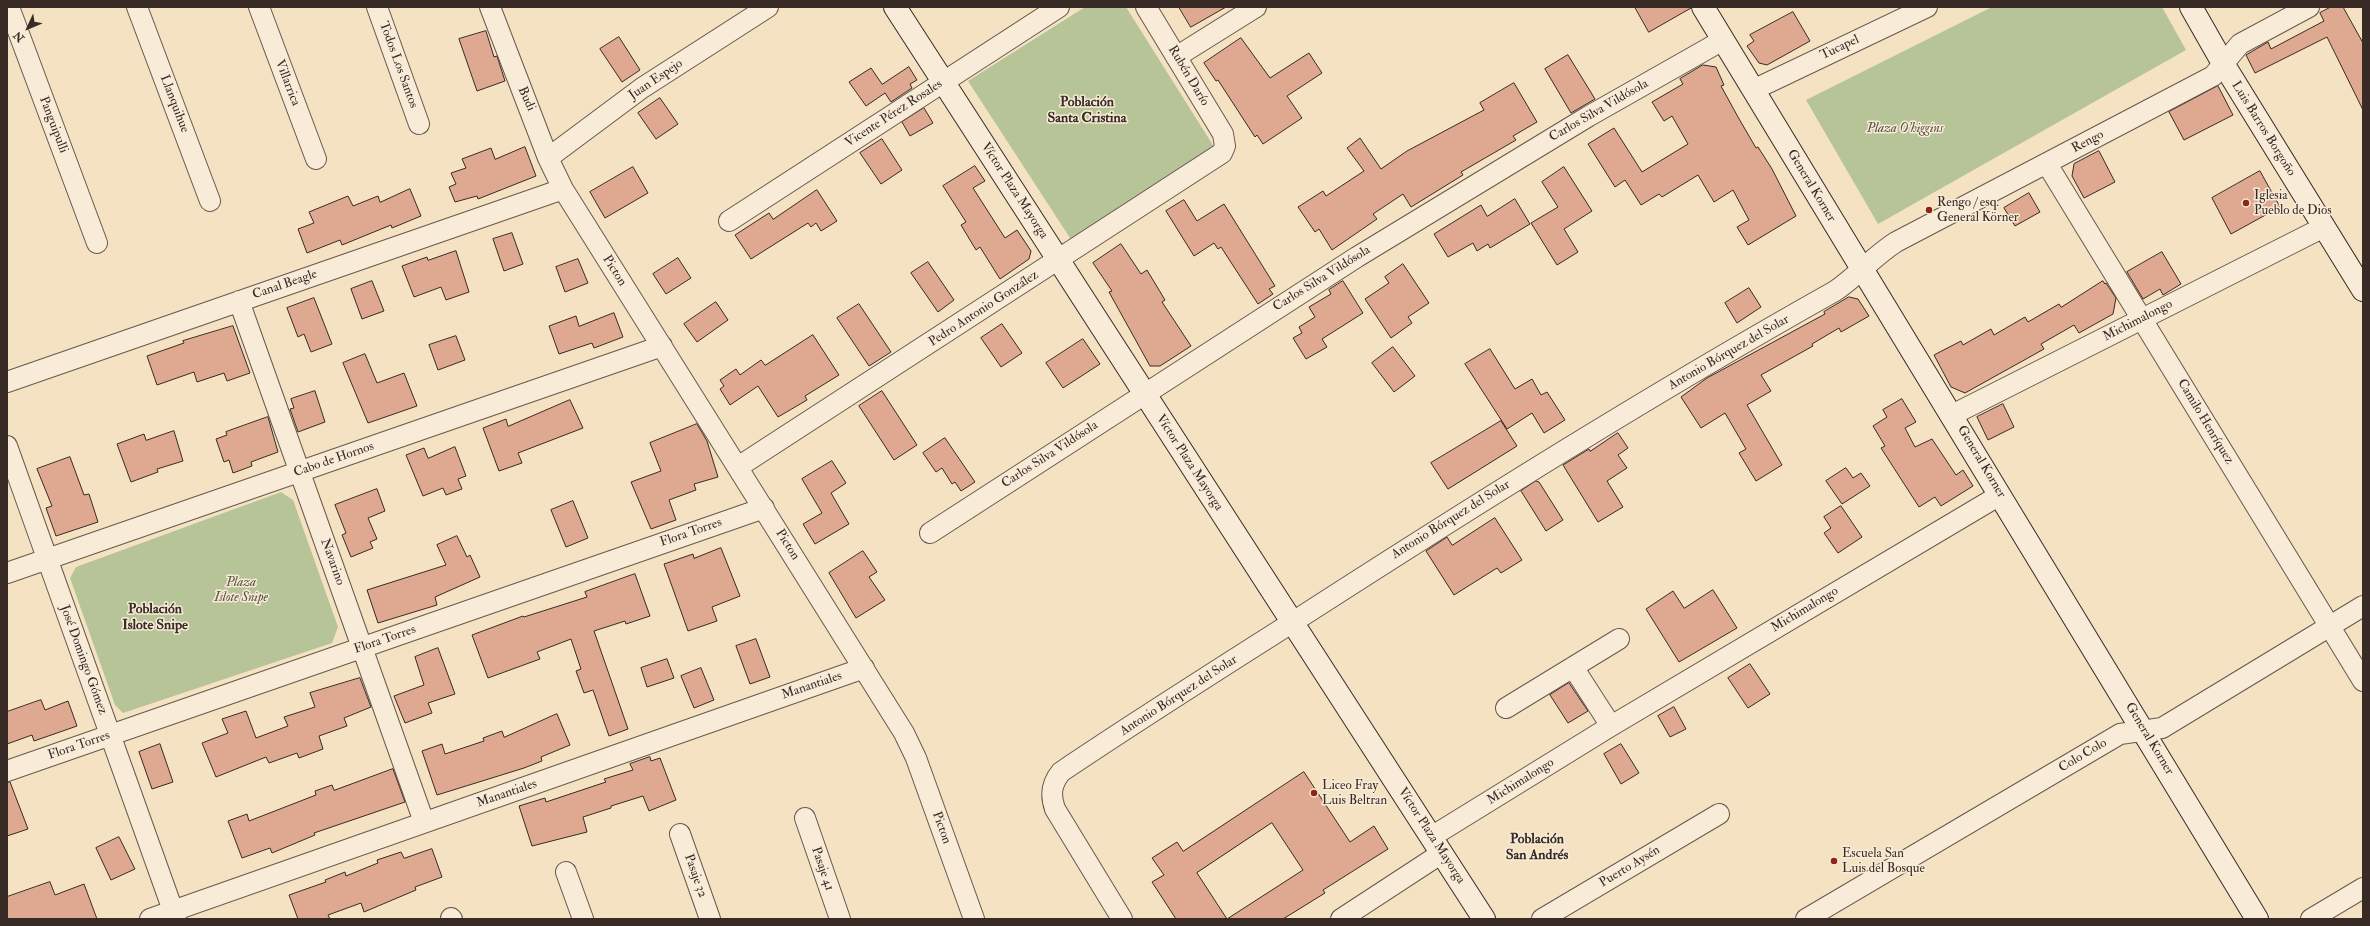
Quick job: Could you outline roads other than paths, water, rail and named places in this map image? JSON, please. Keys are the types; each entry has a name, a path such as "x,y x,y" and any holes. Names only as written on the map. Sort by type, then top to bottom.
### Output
{"street":[{"name":"Panguipulli","path":"9,7 97,243"},
{"name":"Llanquihue","path":"137,7 210,201"},
{"name":"Villarrica","path":"259,7 316,159"},
{"name":"Todos Los Santos","path":"376,7 419,124"},
{"name":"Budi","path":"490,7 548,158 563,189"},
{"name":"Juan Espejo","path":"548,158 642,88 768,7"},
{"name":"Víctor Plaza Mayorga","path":"895,7 1484,919"},
{"name":"Vicente Pérez Rosales","path":"729,221 1059,7"},
{"name":"Rubén Darío","path":"1146,7 1223,134 1225,146"},
{"path":"1176,57 1256,7"},
{"name":"General Korner","path":"1703,7 2145,732 2257,919"},
{"name":"Tucapel","path":"1753,90 1927,7"},
{"name":"Luis Barros Borgoño","path":"2191,7 2224,65 2324,227 2360,279"},
{"name":"Rengo","path":"1862,270 1877,255 1896,242 2214,76 2240,44 2309,7"},
{"name":"Carlos Silva Vildósola","path":"930,533 1277,307 1457,195 1723,40"},
{"name":"Pedro Antonio González","path":"738,467 1218,157 1225,146"},
{"name":"Camilo Henríquez","path":"2047,164 2363,681"},
{"name":"Canal Beagle","path":"7,382 563,189"},
{"name":"Picton","path":"563,189 911,745 974,919"},
{"name":"Michimalongo","path":"1952,415 2324,227"},
{"name":"Antonio Bórquez del Solar","path":"1122,919 1055,809 1052,801 1052,786 1060,772 1291,622 1554,456 1835,291 1862,270"},
{"name":"Navarino","path":"239,301 424,822"},
{"name":"Cabo de Hornos","path":"7,573 662,346"},
{"name":"José Domingo Gómez","path":"7,446 46,560 175,915"},
{"name":"Michimalongo","path":"1341,919 1436,845 1611,726 2000,495"},
{"name":"Flora Torres","path":"7,771 764,508"},
{"name":"Colo Colo","path":"1806,919 2120,734 2145,732 2162,728 2363,606"},
{"path":"1506,708 1619,639"},
{"path":"1573,667 1611,726"},
{"name":"Manantiales","path":"150,919 175,915 424,822 864,668"},
{"name":"Puerto Aysén","path":"1542,919 1719,814"},
{"name":"Pasaje 41","path":"805,818 840,919"},
{"name":"Pasaje 32","path":"680,834 710,919"},
{"path":"566,872 583,919"},
{"path":"2311,919 2363,888"}],"place":[{"name":"Iglesia Pueblo de Dios","path":"2246,203"},
{"name":"Rengo / esq. General Körner","path":"1929,210"},
{"name":"Liceo Fray Luis Beltran","path":"1314,793"},
{"name":"Escuela San Luis del Bosque","path":"1834,861"}],"district":[{"name":"Población Santa Cristina","path":"1087,112"},
{"name":"Población Islote Snipe","path":"155,618"},
{"name":"Población San Andrés","path":"1537,848"}],"park label":[{"name":"Plaza O'higgins","path":"1905,129"},
{"name":"Plaza Islote Snipe","path":"241,590"}]}
